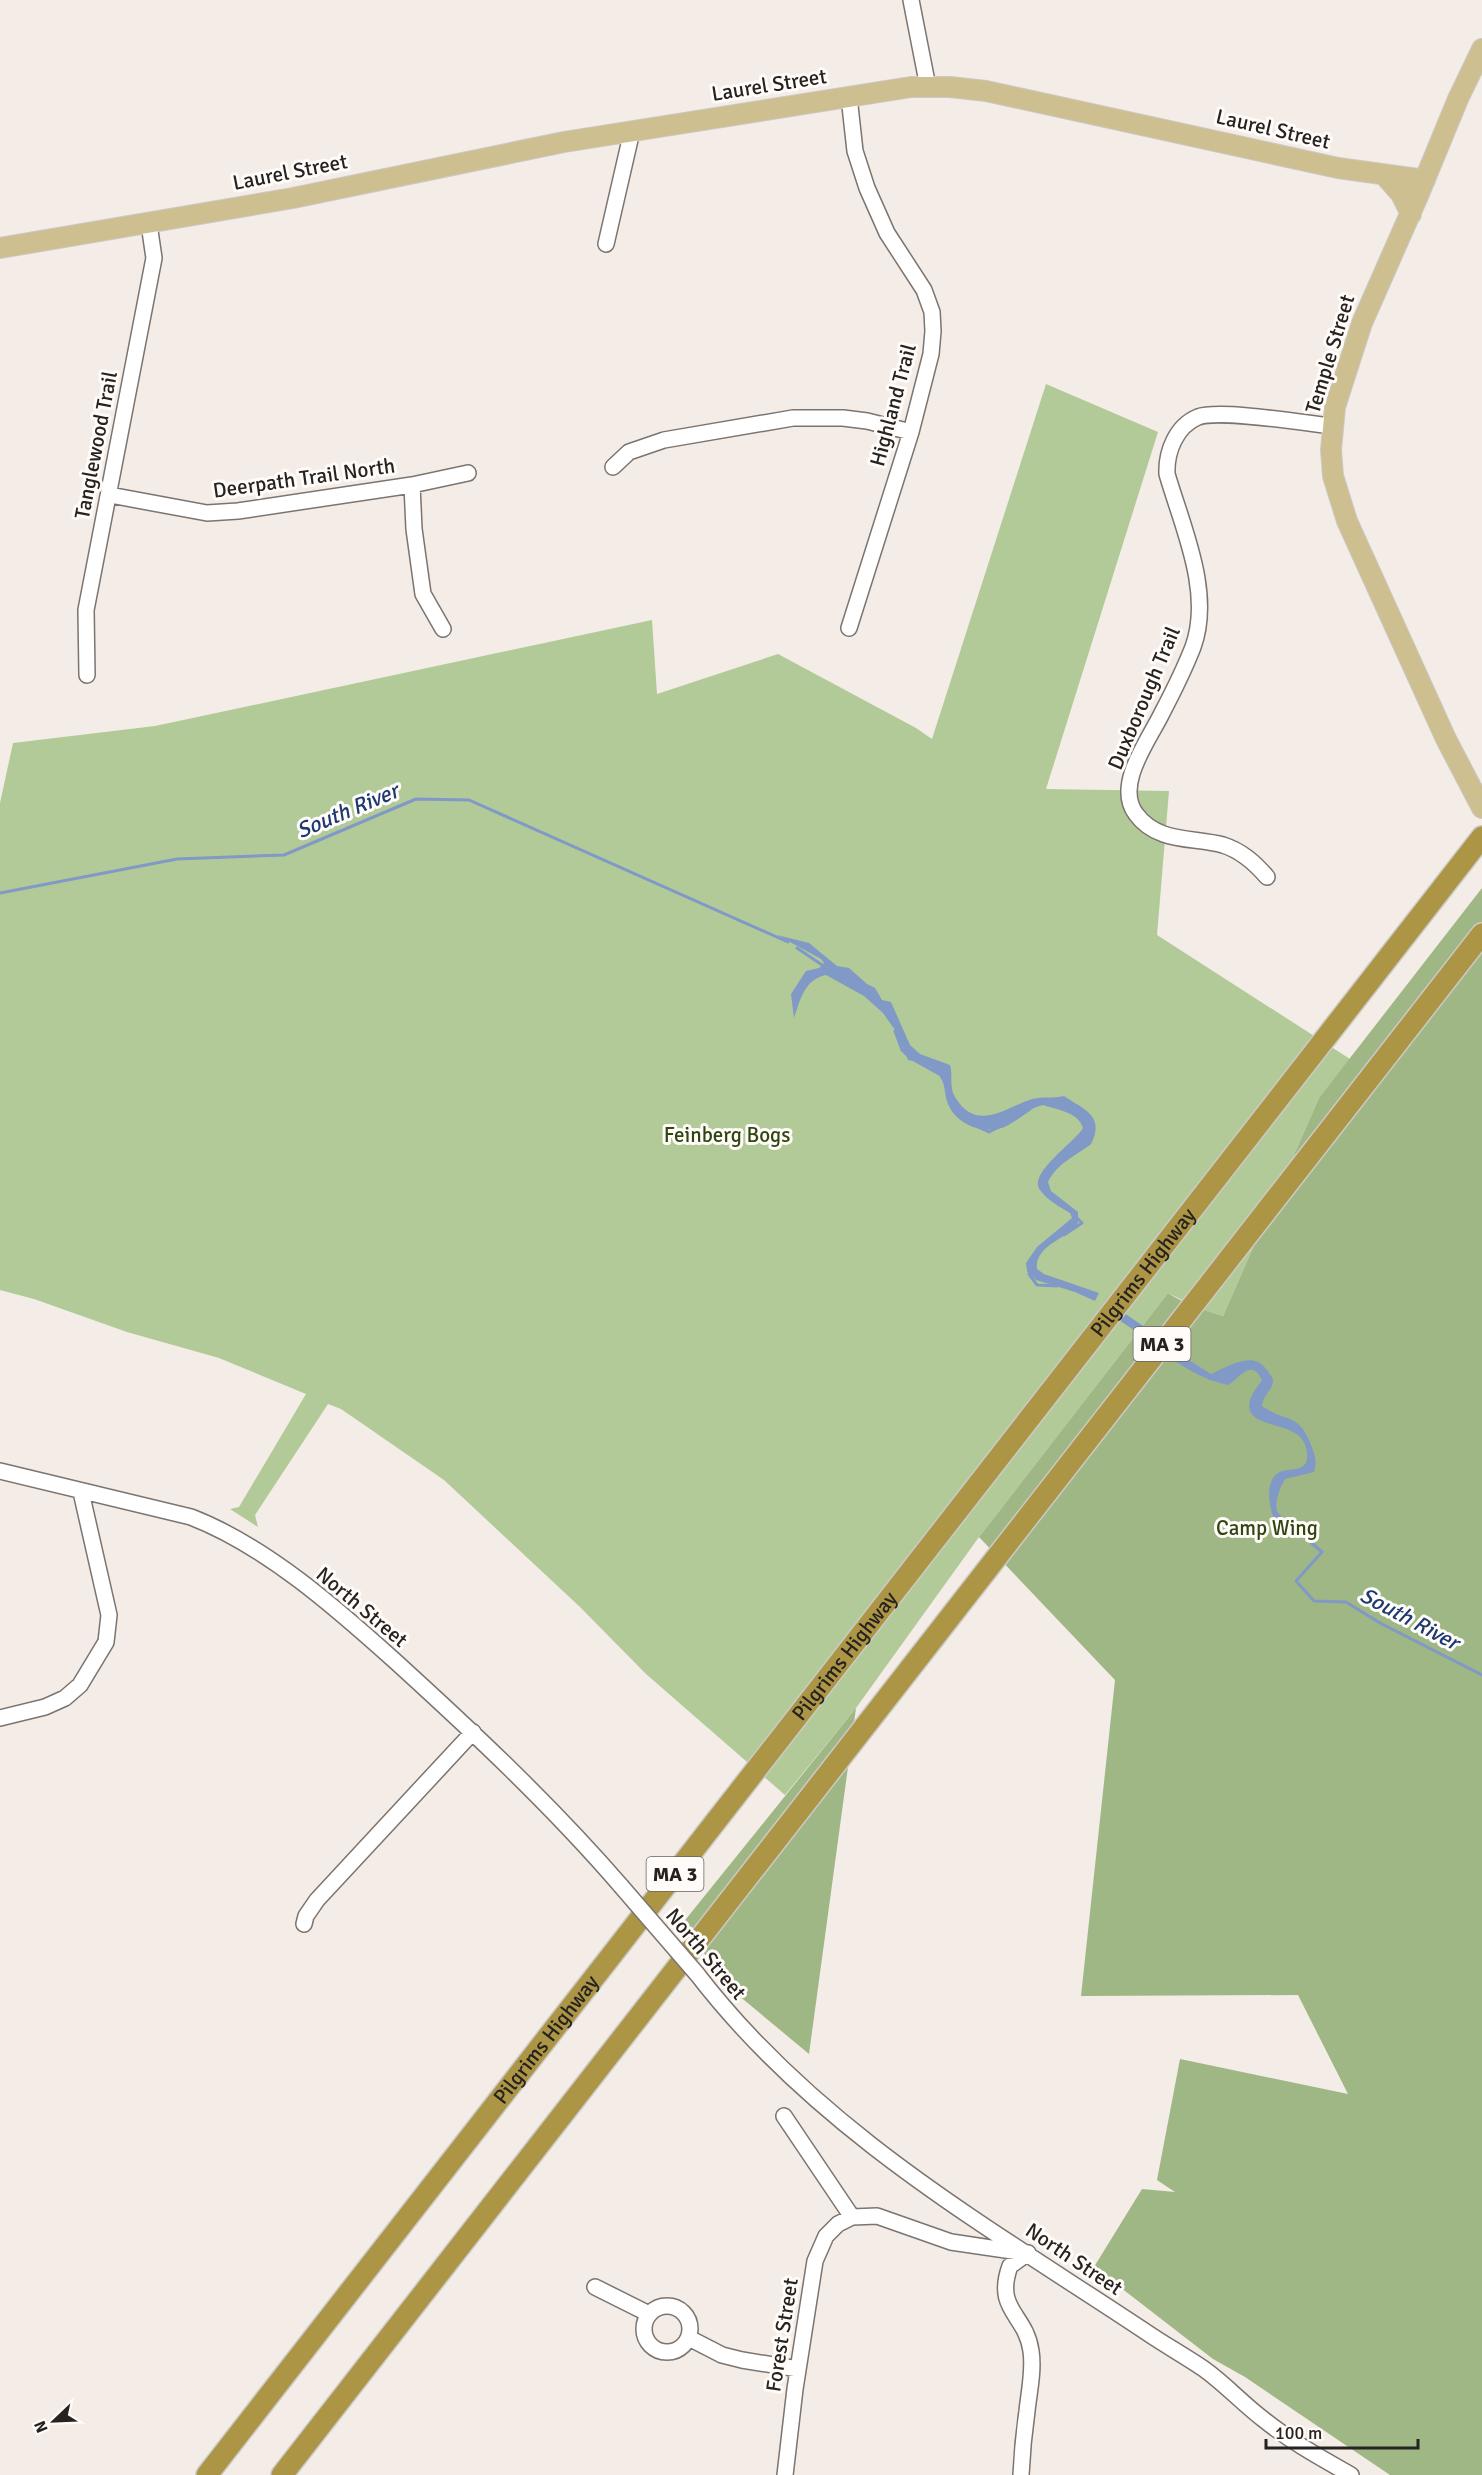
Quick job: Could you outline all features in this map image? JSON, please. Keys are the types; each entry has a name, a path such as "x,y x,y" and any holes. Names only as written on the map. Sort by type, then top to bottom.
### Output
{"highway":[{"name":"Pilgrims Highway","path":"207,2475 1482,837"},
{"name":"MA 3","path":"282,2475 1482,934"}],"main road":[{"name":"Temple Street","path":"1482,50 1458,99 1411,214 1359,331 1340,389 1332,426 1331,450 1333,476 1347,521 1446,739 1482,807"},
{"name":"Laurel Street","path":"0,248 293,198 535,147 849,96 928,87 986,91 1338,168 1425,180"},
{"path":"1385,176 1401,194 1411,214"}],"street":[{"path":"911,0 928,87"},
{"name":"Highland Trail","path":"849,96 855,151 867,188 887,233 919,280 932,312 933,331 931,354 911,432 849,628"},
{"path":"606,244 632,131"},
{"name":"Tanglewood Trail","path":"87,675 86,610 154,258 149,224"},
{"name":"Duxborough Trail","path":"1267,877 1251,860 1234,850 1212,843 1174,837 1152,829 1137,816 1131,807 1130,787 1137,759 1183,671 1194,645 1198,620 1195,573 1167,474 1166,460 1172,444 1182,429 1198,417 1208,415 1332,426"},
{"path":"613,466 629,452 664,440 793,418 843,418 867,421 911,432"},
{"name":"Deerpath Trail North","path":"110,495 207,513 238,512 292,501 412,484 468,473"},
{"path":"412,484 414,529 423,594 443,629"},
{"name":"North Street","path":"0,1472 178,1513 205,1522 236,1539 297,1579 336,1609 473,1732 563,1822 759,2046 822,2107 887,2158 1204,2370 1264,2421 1351,2475"},
{"path":"0,1718 45,1707 65,1698 80,1685 105,1642 109,1615 81,1492"},
{"path":"304,1924 306,1916 317,1900 473,1732"},
{"path":"784,2116 852,2217 877,2216 951,2242 1028,2253"},
{"name":"Forest Street","path":"784,2475 798,2369 818,2252 831,2229 852,2217"},
{"path":"1022,2475 1031,2349 1022,2326 1007,2302 1005,2284 1010,2266 1028,2253"},
{"path":"595,2288 649,2314"},
{"path":"662,2306 676,2307 682,2311 690,2324 689,2338 678,2350 670,2353 655,2349 649,2344 644,2329 649,2314 662,2306"},
{"path":"689,2338 722,2355 798,2369"}],"green space":[{"name":"Feinberg Bogs","path":"1046,384 1158,432 1046,789 1169,791 1157,935 1350,1059 1319,1098 1223,1316 1204,1311 1168,1293 979,1537 856,1708 785,1795 646,1674 580,1607 444,1480 341,1409 328,1404 255,1515 258,1527 230,1509 239,1507 306,1394 219,1358 127,1332 34,1299 0,1290 0,803 13,743 155,726 652,620 657,694 778,654 916,728 932,739"},
{"name":"Camp Wing","path":"1482,888 1482,2475 1390,2475 1245,2377 1213,2359 1094,2267 1142,2189 1175,2192 1157,2180 1180,2059 1348,2094 1298,1995 1081,1996 1115,1680 979,1537 1168,1293 1195,1307 1223,1316 1319,1098"},
{"path":"856,1708 809,2054 732,1990 682,1924"}],"water":[{"path":"777,935 809,943 837,966 849,968 875,988 882,1000 891,1002 910,1045 920,1054 950,1065 953,1093 963,1108 972,1114 991,1115 1032,1099 1064,1096 1091,1115 1096,1127 1091,1144 1056,1170 1048,1182 1051,1191 1078,1212 1078,1223 1046,1248 1037,1261 1037,1269 1044,1274 1099,1293 1095,1301 1036,1280 1027,1271 1026,1263 1037,1247 1072,1218 1070,1213 1043,1194 1038,1183 1046,1167 1083,1128 1077,1118 1067,1112 1043,1105 998,1129 975,1128 968,1125 951,1110 942,1080 937,1073 926,1065 908,1060 895,1030 883,1013 864,996 826,975 819,977 804,991 794,1018 791,994 806,971 819,968 824,963 821,959"},
{"path":"1124,1313 1152,1332 1147,1339 1119,1320"},
{"path":"1173,1350 1211,1374 1247,1360 1260,1363 1271,1375 1273,1384 1262,1406 1302,1427 1314,1455 1314,1472 1285,1479 1276,1504 1278,1513 1292,1521 1301,1533 1285,1530 1276,1523 1269,1494 1275,1476 1280,1472 1300,1468 1306,1463 1305,1445 1299,1436 1256,1418 1250,1411 1251,1397 1262,1380 1258,1373 1249,1370 1228,1385 1219,1383 1196,1374 1167,1356"}],"waterway":[{"name":"South River","path":"0,893 177,859 284,855 416,799 469,800 788,942"},
{"name":"South River","path":"797,948 825,967"},
{"name":"South River","path":"895,1031 902,1050 906,1054"},
{"name":"South River","path":"914,1060 939,1074"},
{"name":"South River","path":"1015,1119 1030,1109"},
{"name":"South River","path":"978,1127 989,1132 999,1127"},
{"name":"South River","path":"1064,1235 1082,1223 1077,1218"},
{"name":"South River","path":"1030,1272 1029,1274 1037,1285 1057,1286"},
{"name":"South River","path":"1299,1532 1322,1552 1296,1581 1314,1601 1346,1602 1380,1623 1482,1675"}]}
